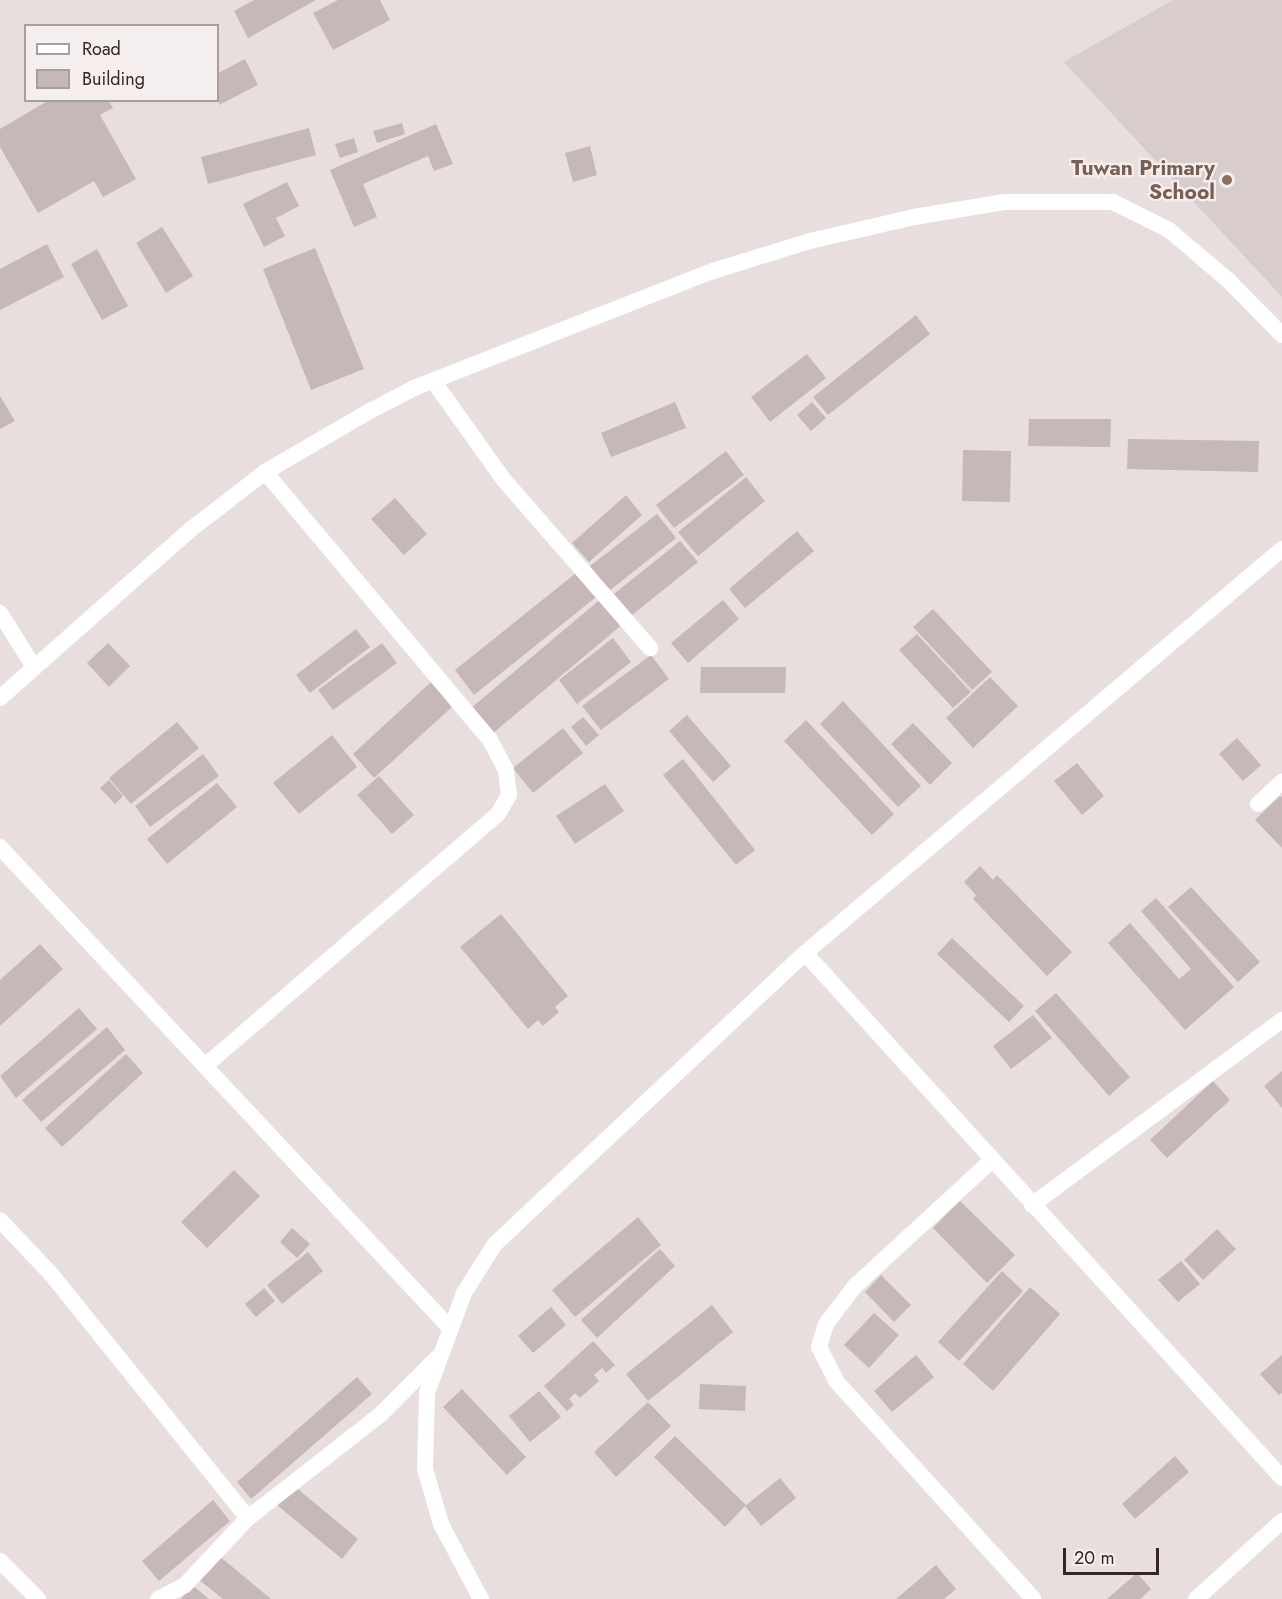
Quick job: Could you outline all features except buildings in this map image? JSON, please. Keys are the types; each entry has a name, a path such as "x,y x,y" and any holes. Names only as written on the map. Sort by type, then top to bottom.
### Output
{"street":[{"path":"0,698 190,530 266,472 370,411 434,382 713,271 821,238 914,217 1005,202 1113,202 1169,230 1228,280 1282,335"},
{"path":"434,382 504,480 650,648"},
{"path":"205,1065 498,814 508,795 506,770 490,740 266,472"},
{"path":"481,1599 441,1524 425,1469 427,1393 449,1327 464,1293 495,1244 805,953 1282,549"},
{"path":"0,613 34,667"},
{"path":"1258,804 1282,782"},
{"path":"0,847 449,1327"},
{"path":"805,953 991,1161 1282,1478"},
{"path":"1032,1205 1282,1020"},
{"path":"991,1161 855,1286 826,1324 819,1347 836,1380 1034,1599"},
{"path":"0,1220 51,1274 248,1518"},
{"path":"158,1599 185,1585 248,1518 381,1414 440,1354"},
{"path":"1196,1599 1282,1521"},
{"path":"0,1561 38,1599"}],"shaded area":[{"name":"Tuwan Primary School","path":"1173,0 1282,0 1282,297 1064,62"}],"place":[{"name":"Tuwan Primary School","path":"1227,180"}]}
